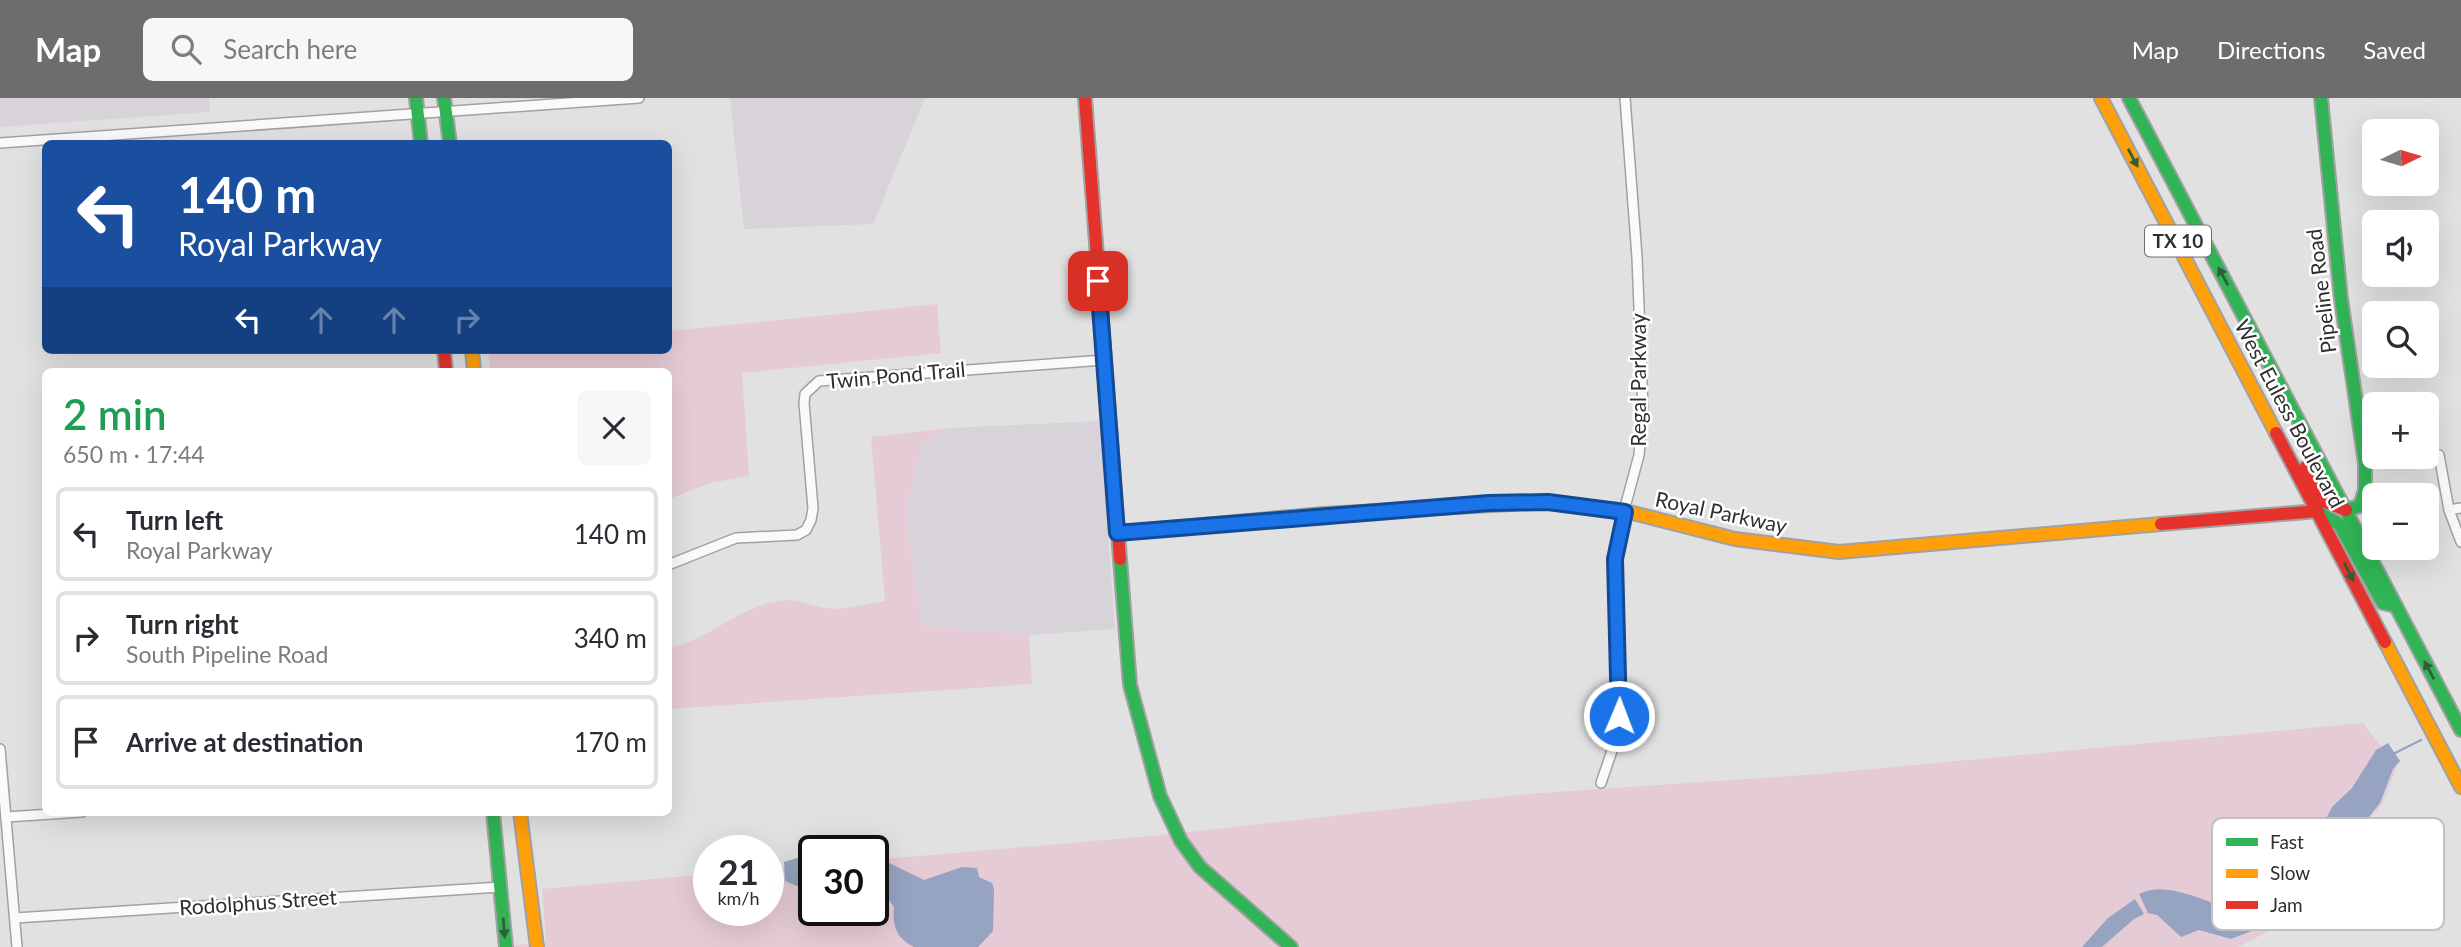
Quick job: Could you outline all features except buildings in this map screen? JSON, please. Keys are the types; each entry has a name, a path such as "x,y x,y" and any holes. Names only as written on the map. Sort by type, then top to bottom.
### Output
{"main road":[{"path":"416,98 421,140"},
{"path":"444,98 450,140"},
{"path":"1085,98 1130,685 1160,796 1173,827 1200,867 1291,947"},
{"name":"West Euless Boulevard","path":"2101,98 2461,786"},
{"name":"West Euless Boulevard","path":"2129,98 2461,730"},
{"name":"Pipeline Road","path":"2321,98 2341,299 2362,442"},
{"path":"2180,246 2204,241"},
{"path":"2252,386 2267,396 2325,502 2346,510"},
{"name":"Pipeline Road","path":"2346,510 2360,506 2365,490 2365,469"},
{"name":"Royal Parkway","path":"1117,533 1489,503 1548,502 1625,512 1735,539 1839,552 2318,511"},
{"path":"2318,511 2339,524 2382,603 2396,606"},
{"path":"494,816 506,947"},
{"path":"521,816 537,947"}],"street":[{"path":"43,140 639,98"},
{"name":"Regal Parkway","path":"1601,783 1616,739 1619,716 1615,559 1639,455 1643,408 1637,257 1625,98"},
{"path":"0,143 42,140"},
{"name":"Twin Pond Trail","path":"672,563 736,538 797,534 806,530 813,508 804,403 805,394 819,381 1104,360"},
{"path":"2439,455 2449,510 2461,542"},
{"path":"2449,510 2461,508"},
{"path":"0,748 17,947"},
{"path":"6,817 42,815"},
{"name":"Rodolphus Street","path":"15,918 500,887"}],"shaded area":[{"path":"0,98 209,98 210,112 0,127"},
{"path":"730,98 925,98 873,224 744,229"},
{"path":"937,304 941,353 742,373 749,476 710,483 672,498 672,368 490,368 488,354 672,354 672,331"},
{"path":"1100,421 1115,629 1029,635 922,625 905,509 922,443 950,428"},
{"path":"950,428 922,444 905,509 922,625 1029,635 1032,684 672,709 672,647 697,638 749,610 778,601 796,601 832,609 885,601 871,437"},
{"path":"2363,723 2397,767 2382,804 2371,818 2212,818 2212,930 2271,930 2238,947 501,947 546,942 542,889 693,875 693,926 784,926 784,868 798,866 798,926 889,926 889,859 1163,835 1527,794 1819,774"}],"water":[{"path":"2388,743 2400,761 2393,769 2380,803 2368,818 2326,818 2332,807 2352,788 2376,750"},
{"path":"798,858 798,886 785,881 784,862"},
{"path":"889,863 924,880 962,867 977,868 979,877 992,883 994,889 993,931 978,947 914,947 899,935 894,920 894,907 889,900"},
{"path":"2161,889 2212,902 2212,930 2254,930 2231,939 2199,930 2181,937 2157,915 2148,913 2139,894"},
{"path":"2135,899 2144,914 2134,919 2102,947 2082,947 2108,918"}],"waterway":[{"path":"2393,754 2421,740"}],"traffic: fast":[{"path":"416,98 421,140"},
{"path":"444,98 449,140"},
{"path":"2129,98 2461,730"},
{"path":"2321,98 2341,299 2365,463 2365,490 2360,506 2346,510"},
{"path":"1117,533 1323,514 1548,502 1582,506"},
{"path":"2318,512 2339,524 2383,603 2396,606"},
{"path":"1120,559 1130,685 1160,796 1181,841 1200,867 1291,947"},
{"path":"493,816 506,947"}],"traffic: slow":[{"path":"2101,98 2276,433"},
{"path":"472,354 474,368"},
{"path":"1582,506 1625,511 1735,539 1839,552 2161,524"},
{"path":"2385,642 2461,787"},
{"path":"521,816 537,947"}],"traffic: jam":[{"path":"1085,98 1120,559"},
{"path":"444,354 446,368"},
{"path":"2276,433 2385,642"},
{"path":"2305,468 2325,502 2346,510"},
{"path":"2161,524 2318,511"}],"route":[{"path":"1098,281 1117,533 1323,514 1489,503 1548,502 1625,512 1615,559 1620,654 1619,716"}]}
